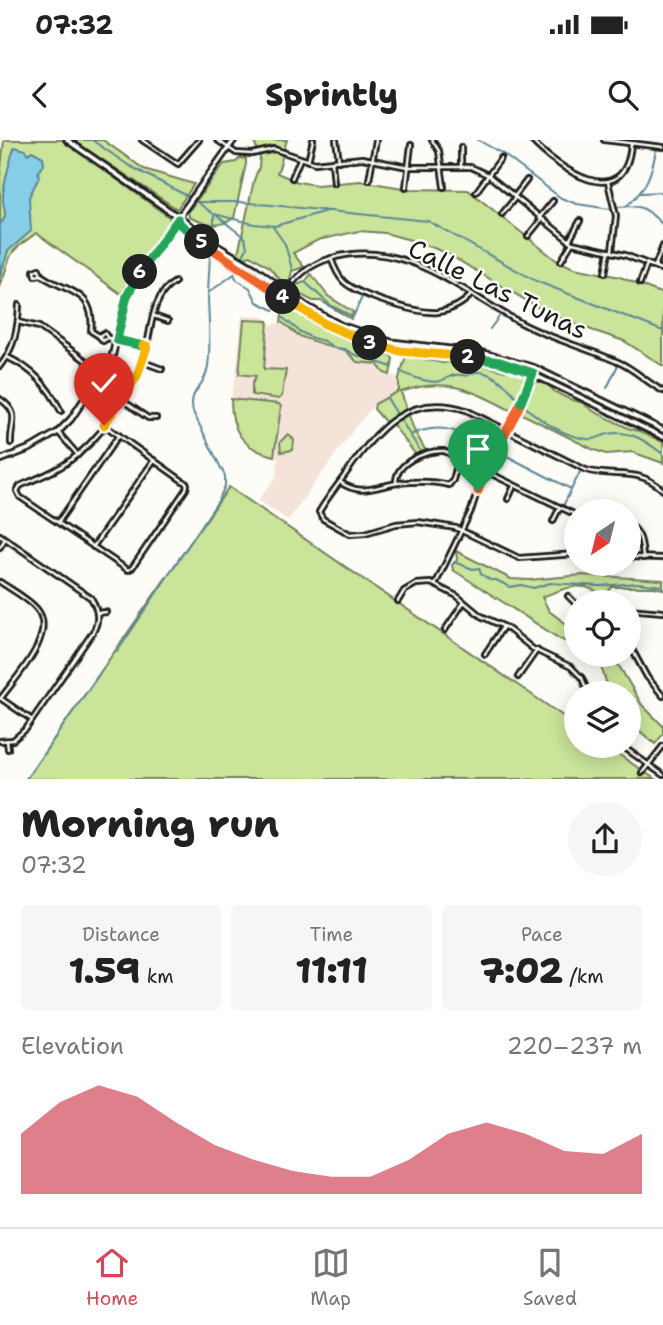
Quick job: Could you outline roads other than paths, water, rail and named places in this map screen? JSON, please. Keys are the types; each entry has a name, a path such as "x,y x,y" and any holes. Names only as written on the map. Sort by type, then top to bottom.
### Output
{"street":[{"path":"66,140 328,319 377,338 409,345 483,352 535,368 663,430"},
{"path":"142,140 178,164 200,140"},
{"path":"217,140 244,155 274,149 308,162 362,159 408,167 471,167 488,175 570,242 611,252 663,270"},
{"path":"0,460 58,432 71,419 112,357 127,296 140,271 234,140"},
{"path":"308,162 313,140"},
{"path":"336,140 339,161"},
{"path":"369,180 376,140"},
{"path":"432,140 439,151 444,187"},
{"path":"531,140 547,156 568,170 590,180 608,182 627,168 631,144"},
{"path":"604,140 663,147"},
{"path":"406,187 411,145"},
{"path":"461,147 461,166"},
{"path":"476,192 501,158"},
{"path":"292,178 300,159"},
{"path":"331,162 334,183"},
{"path":"502,214 527,180"},
{"path":"605,273 616,216 608,182"},
{"path":"528,236 553,201"},
{"path":"178,219 180,224 211,249 325,324 367,342 400,351 482,359 533,373 663,437"},
{"path":"561,261 580,221"},
{"path":"655,267 663,246"},
{"name":"Calle Las Tunas","path":"283,297 306,270 331,258 355,252 380,254 426,268 544,334 625,366 663,391"},
{"path":"331,258 338,275 350,286 373,297 420,310 438,312 453,308 472,294"},
{"path":"640,283 648,264"},
{"path":"41,275 79,293 85,299 91,316 91,331 99,336 104,333 108,338 147,346"},
{"path":"104,425 183,479 187,486 132,568 128,570 20,497 17,491 20,486 57,469 78,455 104,425 122,400 143,362 154,317 164,291 175,282"},
{"path":"0,366 13,344 19,305"},
{"path":"154,317 168,321"},
{"path":"18,322 39,327 85,360 89,368"},
{"path":"7,357 19,362 43,381 61,411"},
{"path":"143,362 162,369"},
{"path":"435,585 462,530 484,471 507,431 535,368"},
{"path":"0,400 10,408 16,423 11,443"},
{"path":"122,400 148,418 156,418"},
{"path":"564,555 519,558 462,530 441,524 396,524 365,533 350,534 319,514 379,430 397,417 434,405 456,407 581,468 601,474 636,474 652,481 663,490"},
{"path":"58,432 78,455"},
{"path":"58,523 118,435"},
{"path":"396,483 396,475 405,465 429,452 444,452 564,511"},
{"path":"340,482 352,490 361,491 396,483 451,484 459,458"},
{"path":"93,548 154,460"},
{"path":"508,499 514,486"},
{"path":"553,521 559,509"},
{"path":"0,535 90,598 98,613 93,632 21,735 0,741"},
{"path":"641,538 643,558 663,558"},
{"path":"0,547 5,539"},
{"path":"0,582 34,606 44,622 39,643 0,698 32,720"},
{"path":"398,601 404,591 416,584 435,585 537,650 571,667 583,681"},
{"path":"446,629 464,602"},
{"path":"641,610 663,612"},
{"path":"98,613 106,612"},
{"path":"44,622 50,620"},
{"path":"485,654 503,626"},
{"path":"518,677 537,650"},
{"path":"641,666 663,696"},
{"path":"7,741 8,749"},
{"path":"642,773 663,746"},
{"path":"638,758 663,775"}],"water":[{"path":"15,147 26,150 28,154 32,151 43,157 44,165 38,171 39,177 29,197 31,231 8,251 0,277 0,224 5,214 3,193"}],"waterway":[{"path":"92,140 128,165 189,197"},
{"path":"478,140 503,154 561,198 577,204 610,209"},
{"path":"625,207 638,195 646,182 656,150"},
{"path":"640,193 663,192"},
{"path":"196,202 240,202 428,221 536,281 663,331"},
{"path":"197,202 212,213"},
{"path":"617,207 643,208 663,225"},
{"path":"214,238 214,214 275,226 326,211"},
{"path":"217,216 245,238 247,248 243,256"},
{"path":"273,227 285,244 292,269"},
{"path":"208,292 210,255"},
{"path":"117,652 218,501 225,486 225,476 192,405 194,394 205,377 208,363 208,293 237,272"},
{"path":"235,276 250,288 257,302 274,310"},
{"path":"305,282 330,305 353,317 363,295"},
{"path":"490,329 501,314"},
{"path":"282,317 312,338 392,367"},
{"path":"607,388 618,365"},
{"path":"400,371 436,382 455,375 467,376 481,372 502,383 518,400"},
{"path":"387,398 422,454"},
{"path":"523,405 545,422 570,435 595,439 608,434 624,433 644,441 663,454"},
{"path":"410,435 432,429 452,430 491,448"},
{"path":"501,453 571,489"},
{"path":"561,510 581,470"},
{"path":"454,562 473,569 479,568 481,574 490,580 510,587 521,585 534,588 550,583 600,586 638,583 663,586"},
{"path":"26,779 100,673"}]}
